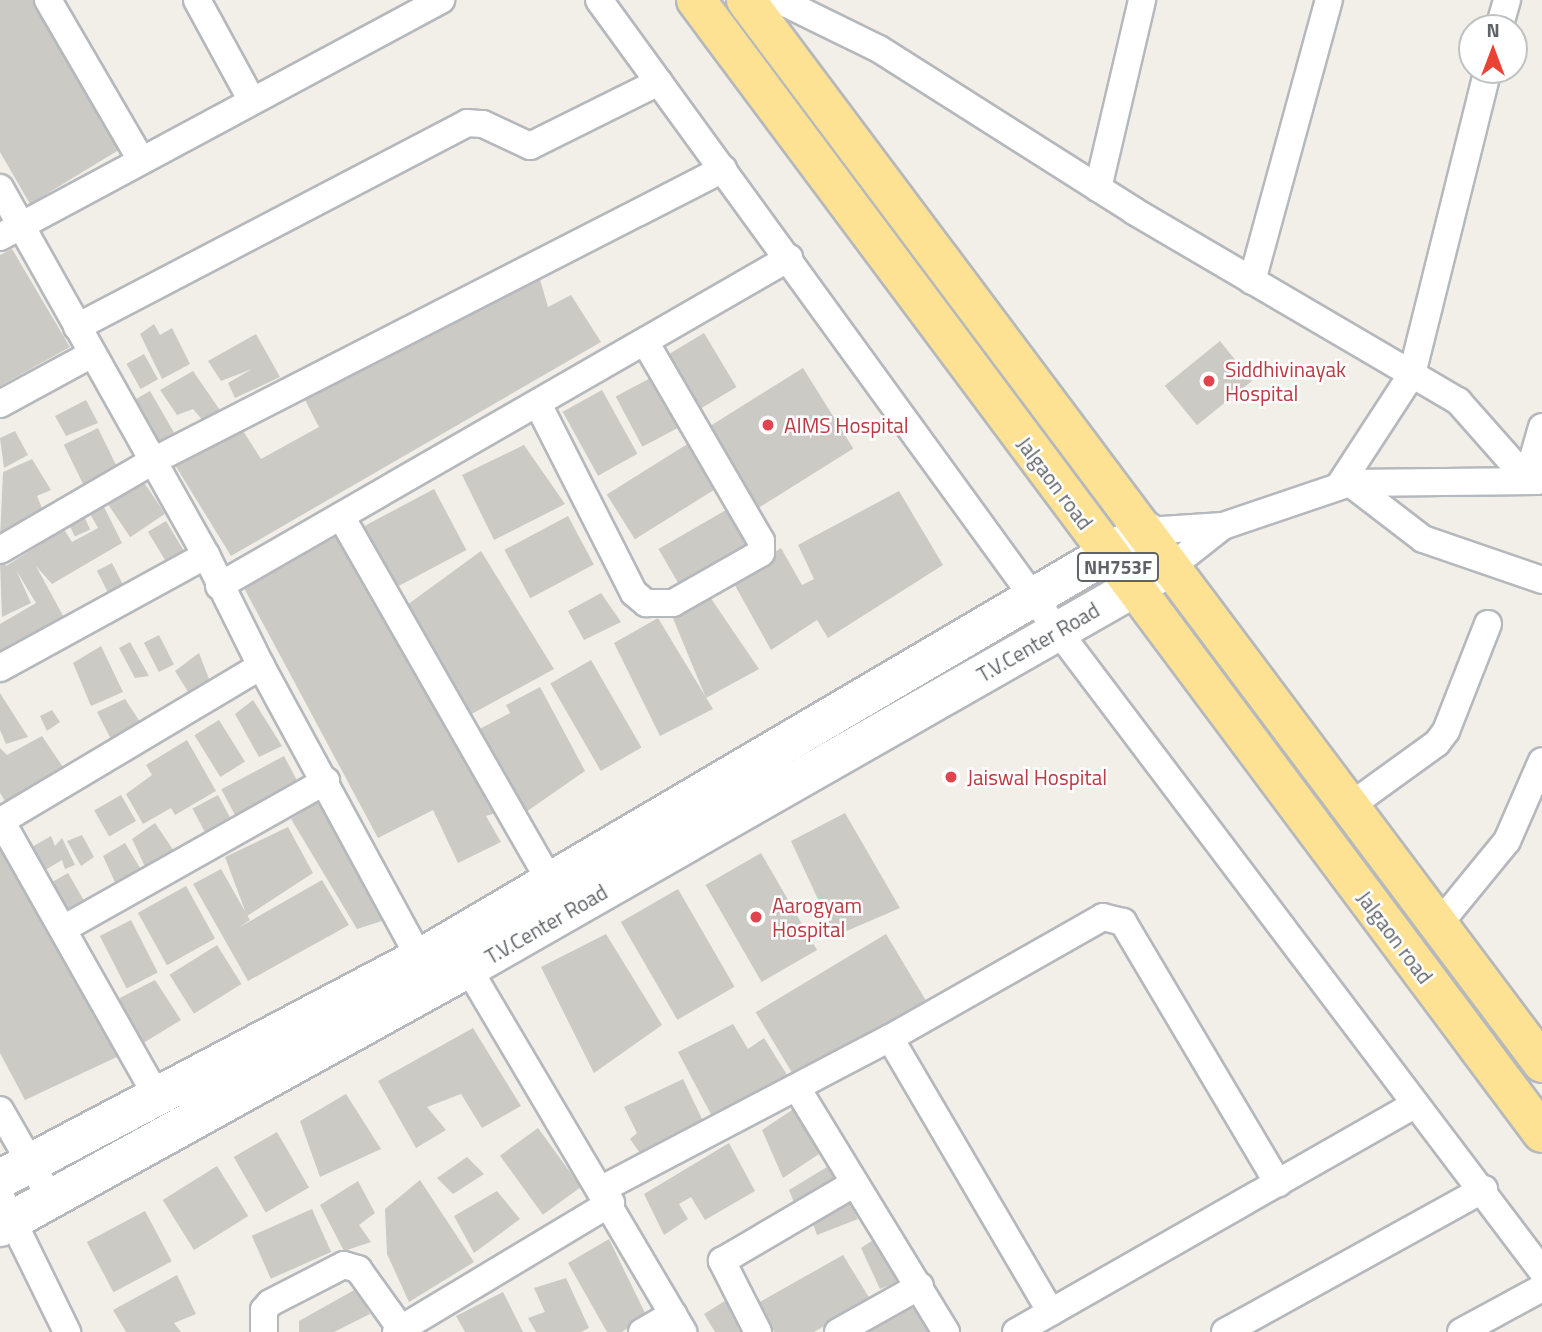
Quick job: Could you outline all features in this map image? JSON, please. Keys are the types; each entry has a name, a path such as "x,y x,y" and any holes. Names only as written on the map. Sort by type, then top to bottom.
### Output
{"highway":[{"name":"Jalgaon road","path":"696,0 1542,1133"},
{"name":"Jalgaon road","path":"746,0 1542,1063"}],"street":[{"path":"48,0 141,159"},
{"path":"197,0 251,99"},
{"path":"11,232 251,99 441,0"},
{"path":"599,0 1058,631 1416,1104 1484,1189 1542,1271"},
{"path":"779,0 879,49 1098,188 1458,401 1535,480"},
{"path":"1098,188 1142,0"},
{"path":"1252,281 1329,0"},
{"path":"77,327 467,123 483,124 530,146 659,82"},
{"path":"1345,485 1412,374 1484,84"},
{"path":"0,550 151,461 723,169"},
{"path":"0,188 11,232 77,327 206,555 219,586 261,666 326,781 443,963 606,1196 678,1323 642,1332"},
{"path":"219,586 342,518 789,258"},
{"path":"538,404 634,593 646,603 673,603 761,553 761,541 645,342"},
{"path":"0,404 92,354"},
{"path":"1535,480 1542,427"},
{"path":"1223,526 1345,485 1535,480"},
{"path":"1345,485 1423,539 1542,580"},
{"path":"342,518 549,880"},
{"name":"T.V.Center Road","path":"5,1214 53,1202 443,963 549,880 1146,531 1223,526"},
{"name":"T.V.Center Road","path":"15,1172 158,1098 443,963 1058,631 1172,566 1223,526"},
{"path":"0,668 206,555"},
{"path":"1350,806 1442,737 1488,624"},
{"path":"158,1098 0,820 261,666"},
{"path":"1438,924 1507,841 1542,761"},
{"path":"63,929 326,781"},
{"path":"264,1332 264,1310 270,1303 344,1265 358,1269 398,1330 606,1196 1103,916 1123,922 1278,1183"},
{"path":"890,1038 1051,1312"},
{"path":"797,1088 946,1332"},
{"path":"1016,1332 1416,1104"},
{"path":"0,1110 15,1172 53,1202"},
{"path":"758,1332 722,1261 855,1183"},
{"path":"1226,1332 1484,1189"},
{"path":"5,1214 67,1332"},
{"path":"838,1332 920,1286"},
{"path":"1461,1332 1542,1288"}],"building":[{"path":"0,0 35,0 122,148 30,204 0,152"},
{"path":"12,249 70,347 0,386 0,255"},
{"path":"539,276 548,307 571,295 601,342 231,556 175,465 240,426 261,459 319,427 304,398"},
{"path":"154,324 160,335 172,328 190,364 162,379 140,334"},
{"path":"704,333 736,387 698,410 665,356"},
{"path":"256,334 280,377 235,398 228,383 252,369 221,381 208,361"},
{"path":"1220,341 1252,381 1197,425 1165,386"},
{"path":"144,354 158,379 141,389 127,364"},
{"path":"803,368 853,449 755,510 705,429"},
{"path":"193,371 224,416 205,423 193,409 177,415 160,390"},
{"path":"658,374 685,424 642,447 616,397"},
{"path":"602,390 637,454 598,476 563,412"},
{"path":"150,391 175,434 153,447 128,404"},
{"path":"86,400 98,423 66,436 55,416"},
{"path":"98,428 119,471 85,488 64,445"},
{"path":"15,431 28,455 4,468 0,438"},
{"path":"689,443 717,488 635,539 607,494"},
{"path":"524,445 565,504 494,540 462,475"},
{"path":"32,459 51,490 37,496 44,513 0,538 3,472"},
{"path":"141,478 165,514 130,537 106,501"},
{"path":"434,489 466,550 394,588 362,527"},
{"path":"899,491 943,565 828,638 817,620 771,650 732,580 781,548 802,585 814,579 798,545"},
{"path":"101,501 122,543 52,584 36,566 67,623 0,661 0,624 36,603 16,570 31,603 2,617 0,562 3,559 6,566 41,544 37,537 60,523 72,542 98,528 87,508"},
{"path":"726,510 749,550 681,589 658,549"},
{"path":"83,514 90,529 75,537 68,521"},
{"path":"568,516 594,565 530,598 504,550"},
{"path":"166,521 185,553 167,564 148,532"},
{"path":"336,535 496,813 486,816 501,842 458,863 433,810 378,838 244,588"},
{"path":"481,551 554,669 468,716 407,605"},
{"path":"112,563 127,592 112,600 97,571"},
{"path":"601,593 621,622 584,640 568,611"},
{"path":"710,597 759,669 706,698 672,616"},
{"path":"658,618 713,709 660,736 614,643"},
{"path":"159,635 174,664 159,672 144,643"},
{"path":"130,642 149,676 135,678 119,648"},
{"path":"101,646 123,692 91,706 73,663"},
{"path":"199,653 211,684 192,698 175,671"},
{"path":"591,660 642,747 601,771 550,684"},
{"path":"540,687 585,771 526,812 474,732 510,713 506,705"},
{"path":"0,693 28,737 6,744 0,730"},
{"path":"125,699 142,725 113,743 97,712"},
{"path":"253,700 282,746 259,757 235,714"},
{"path":"52,710 60,722 47,731 40,716"},
{"path":"219,720 245,762 220,777 194,735"},
{"path":"42,736 67,773 8,806 0,793 0,748 7,755"},
{"path":"187,740 216,791 175,815 171,808 143,824 126,794 152,775 146,765"},
{"path":"284,756 300,786 237,819 221,789"},
{"path":"121,795 136,821 109,836 94,810"},
{"path":"218,795 233,823 207,837 192,809"},
{"path":"321,800 388,919 357,929 291,819"},
{"path":"845,813 900,908 835,936 791,841"},
{"path":"155,823 176,854 147,871 132,839"},
{"path":"288,827 313,873 247,916 225,857"},
{"path":"82,835 94,857 81,866 67,841"},
{"path":"51,836 55,846 62,838 75,865 65,869 62,860 37,875 25,851"},
{"path":"125,843 145,876 119,891 103,856"},
{"path":"0,847 119,1056 25,1100 0,1053"},
{"path":"761,853 817,950 762,982 706,885"},
{"path":"221,869 250,920 238,928 322,880 349,925 248,981 193,884"},
{"path":"68,873 89,909 66,923 45,886"},
{"path":"186,886 215,938 167,965 138,913"},
{"path":"678,889 734,987 677,1020 621,922"},
{"path":"131,920 158,973 127,988 100,936"},
{"path":"606,934 662,1025 594,1073 541,967"},
{"path":"886,934 929,1005 798,1083 756,1012"},
{"path":"217,945 241,984 194,1014 170,975"},
{"path":"155,980 181,1020 140,1045 116,1000"},
{"path":"733,1024 748,1049 764,1038 789,1078 714,1120 678,1052"},
{"path":"473,1028 521,1106 482,1128 461,1094 427,1107 446,1130 416,1148 378,1081"},
{"path":"683,1079 703,1121 642,1156 630,1139 637,1133 624,1107"},
{"path":"346,1094 381,1149 320,1177 300,1121"},
{"path":"798,1106 825,1150 783,1178 762,1130"},
{"path":"538,1128 581,1187 543,1215 500,1156"},
{"path":"277,1132 309,1187 266,1212 234,1157"},
{"path":"729,1143 755,1191 705,1220 691,1197 679,1204 688,1219 664,1235 644,1194"},
{"path":"467,1157 484,1174 453,1194 437,1178"},
{"path":"832,1164 844,1181 796,1207 789,1190"},
{"path":"217,1166 248,1216 194,1250 163,1200"},
{"path":"420,1180 474,1262 409,1302 387,1254 385,1209"},
{"path":"358,1181 375,1213 359,1225 371,1242 344,1251 320,1205"},
{"path":"497,1191 520,1219 474,1253 454,1216"},
{"path":"850,1202 858,1219 817,1235 813,1224"},
{"path":"312,1209 331,1252 271,1279 252,1236"},
{"path":"145,1211 172,1261 113,1292 87,1242"},
{"path":"876,1238 900,1281 880,1289 861,1248"},
{"path":"609,1239 646,1315 622,1332 607,1332 568,1263"},
{"path":"843,1255 870,1299 814,1332 774,1332 758,1303"},
{"path":"177,1275 196,1314 174,1323 181,1332 126,1332 113,1310"},
{"path":"566,1278 589,1328 581,1332 536,1332 528,1318 545,1312 534,1288"},
{"path":"356,1289 370,1314 334,1332 299,1332 299,1321"},
{"path":"503,1292 523,1332 465,1332 456,1316"},
{"path":"733,1296 751,1332 715,1332 704,1314"},
{"path":"916,1298 933,1332 856,1332"}],"place":[{"name":"Siddhivinayak Hospital","path":"1209,381"},
{"name":"AIMS Hospital","path":"768,425"},
{"name":"Jaiswal Hospital","path":"951,777"},
{"name":"Aarogyam Hospital","path":"756,917"}]}
